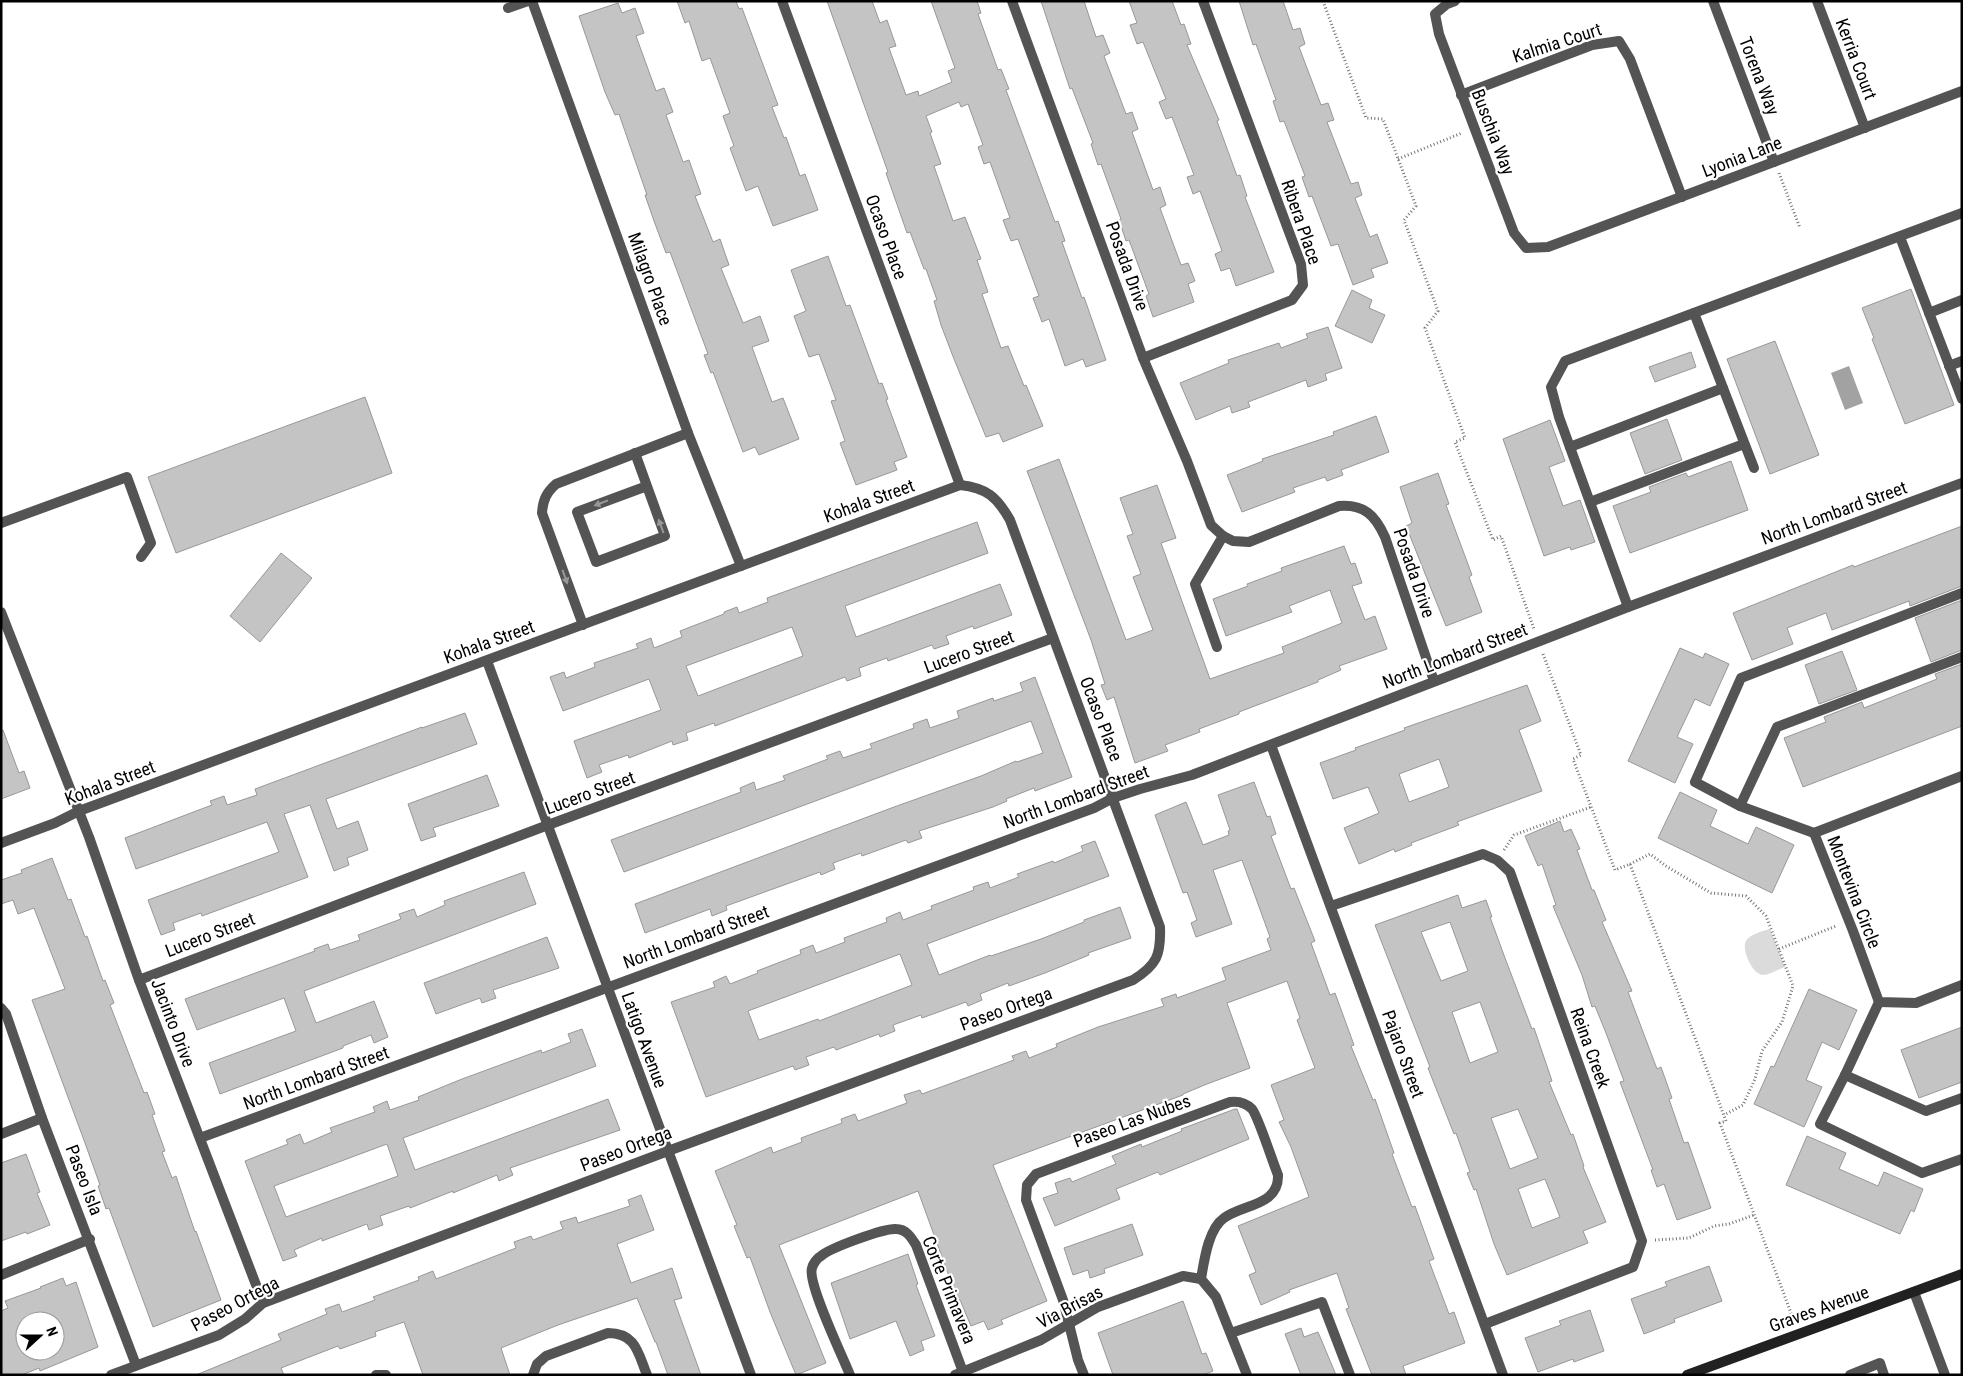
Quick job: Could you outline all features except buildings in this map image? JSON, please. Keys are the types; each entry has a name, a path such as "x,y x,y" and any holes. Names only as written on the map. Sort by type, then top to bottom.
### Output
{"street":[{"path":"508,8 528,1"},
{"name":"Milagro Place","path":"532,1 688,432 741,566"},
{"name":"Ocaso Place","path":"782,1 960,485 974,486 990,493 1001,504 1010,520 1160,927 1161,945 1155,962"},
{"name":"Posada Drive","path":"1012,1 1143,358 1211,524 1223,536 1233,541 1249,542 1339,506 1354,505 1370,513 1380,524 1385,537 1434,681"},
{"name":"Ribera Place","path":"1143,358 1292,300 1303,285 1301,264 1203,1"},
{"name":"Buschia Way","path":"1455,1 1447,4 1435,14 1439,34 1514,233 1526,248 1532,248"},
{"name":"Torena Way","path":"1713,1 1774,162"},
{"name":"Kerria Court","path":"1817,1 1865,128"},
{"name":"Kalmia Court","path":"1461,95 1592,45 1619,41 1630,58 1682,197"},
{"name":"Lyonia Lane","path":"1532,248 1548,248 1962,91"},
{"path":"1628,607 1570,448 1551,387 1565,361 1962,214"},
{"path":"1900,237 1962,399"},
{"path":"1929,313 1962,300"},
{"path":"1694,313 1754,468"},
{"path":"1949,366 1962,361"},
{"path":"1570,448 1723,388"},
{"path":"583,625 542,513 543,502 547,492 556,484 688,432"},
{"path":"1590,502 1744,444"},
{"path":"634,453 647,486 665,536 596,562 578,512 647,486"},
{"path":"1,523 127,477 151,544 141,557"},
{"name":"North Lombard Street","path":"200,1138 1094,808 1113,798 1192,775 1628,607 1962,483"},
{"name":"Kohala Street","path":"1,843 55,823 79,811 960,485"},
{"path":"1217,646 1195,584 1223,536"},
{"path":"1814,833 1740,806 1695,782 1741,678 1962,593"},
{"name":"Jacinto Drive","path":"1,612 79,811 138,980 263,1303"},
{"name":"Lucero Street","path":"138,980 548,825 1053,638"},
{"path":"1740,806 1777,728 1962,658"},
{"name":"Latigo Avenue","path":"487,661 751,1375"},
{"name":"Pajaro Street","path":"1271,745 1504,1375"},
{"name":"Montevina Circle","path":"1879,1002 1850,921 1814,833 1962,776"},
{"path":"1331,906 1483,854 1497,860"},
{"name":"Reina Creek","path":"1497,860 1510,872 1642,1241"},
{"name":"Paseo Ortega","path":"111,1375 219,1335 245,1319 263,1303 668,1151 1133,980 1147,971 1155,962"},
{"path":"1962,985 1916,1002 1879,1002 1820,1124 1922,1173 1962,1159"},
{"name":"Paseo Isla","path":"1,1008 6,1014 42,1118 136,1365"},
{"path":"1845,1075 1926,1111 1962,1098"},
{"name":"Paseo Las Nubes","path":"1084,1375 1078,1360 1063,1300 1026,1200 1027,1185 1036,1174 1230,1102 1244,1103 1256,1114 1278,1175 1278,1180 1272,1196 1223,1218 1214,1232 1206,1252 1201,1279"},
{"path":"1,1134 42,1118"},
{"name":"Corte Primavera","path":"850,1375 816,1293 811,1276 812,1268 819,1257 828,1251 884,1231 896,1229 904,1231 911,1236 916,1245 959,1373"},
{"path":"1,1275 90,1240"},
{"path":"1484,1324 1633,1267 1642,1241"},
{"name":"Graves Avenue","path":"1687,1375 1962,1274"},
{"name":"Via Brisas","path":"959,1373 1041,1340 1098,1307 1182,1276 1201,1279"},
{"path":"1201,1279 1216,1297 1247,1375"},
{"path":"1914,1292 1945,1375"},
{"path":"1231,1333 1322,1302 1350,1375"},
{"path":"533,1375 537,1364 546,1356 608,1333 617,1333 624,1336 636,1347 647,1375"},
{"path":"1850,1375 1880,1363 1884,1375"},
{"path":"376,1375 386,1375"}],"path":[{"path":"1323,1 1366,118 1383,119 1416,206 1404,220 1438,311 1425,328 1465,438 1455,442 1493,540 1501,536 1581,755 1573,759 1615,870 1650,854 1666,866 1712,893 1746,896 1766,916 1794,986 1782,1022 1762,1051 1755,1079 1743,1105 1724,1115"},
{"path":"1398,159 1474,128"},
{"path":"1774,162 1800,228"},
{"path":"1497,860 1514,835 1591,808"},
{"path":"1630,864 1726,1120 1720,1123 1799,1333"},
{"path":"1779,948 1850,921"},
{"path":"1642,1241 1689,1238 1714,1226 1729,1224 1754,1215"}],"shaded area":[{"path":"1849,366 1863,403 1845,410 1831,373"},
{"path":"1770,929 1785,967 1763,975 1755,971 1748,961 1745,944 1750,936"}]}
